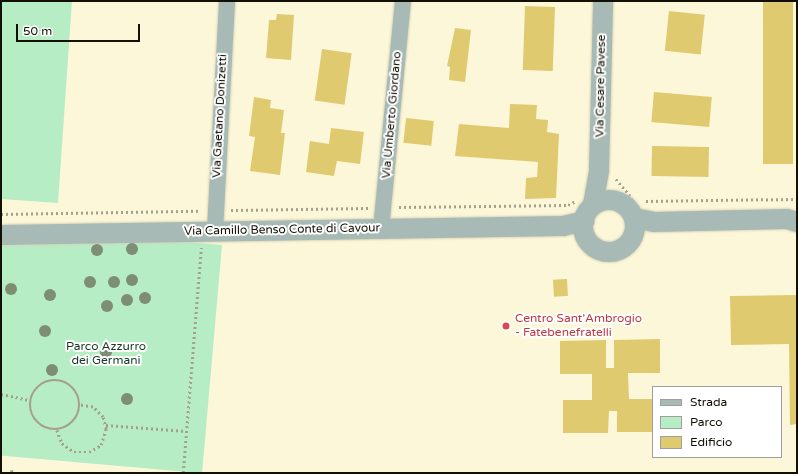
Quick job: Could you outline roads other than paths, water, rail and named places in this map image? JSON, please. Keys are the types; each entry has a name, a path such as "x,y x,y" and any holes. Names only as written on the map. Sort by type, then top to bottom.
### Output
{"street":[{"name":"Via Gaetano Donizetti","path":"208,231 208,211 226,1"},
{"name":"Via Umberto Giordano","path":"380,229 403,1"},
{"name":"Via Cesare Pavese","path":"603,1 609,211"},
{"name":"Via Camillo Benso Conte di Cavour","path":"1,235 564,226 609,211 654,222 794,218"}],"place":[{"name":"Centro Sant'Ambrogio - Fatebenefratelli","path":"506,326"}],"park label":[{"name":"Parco Azzurro dei Germani","path":"106,354"}]}
